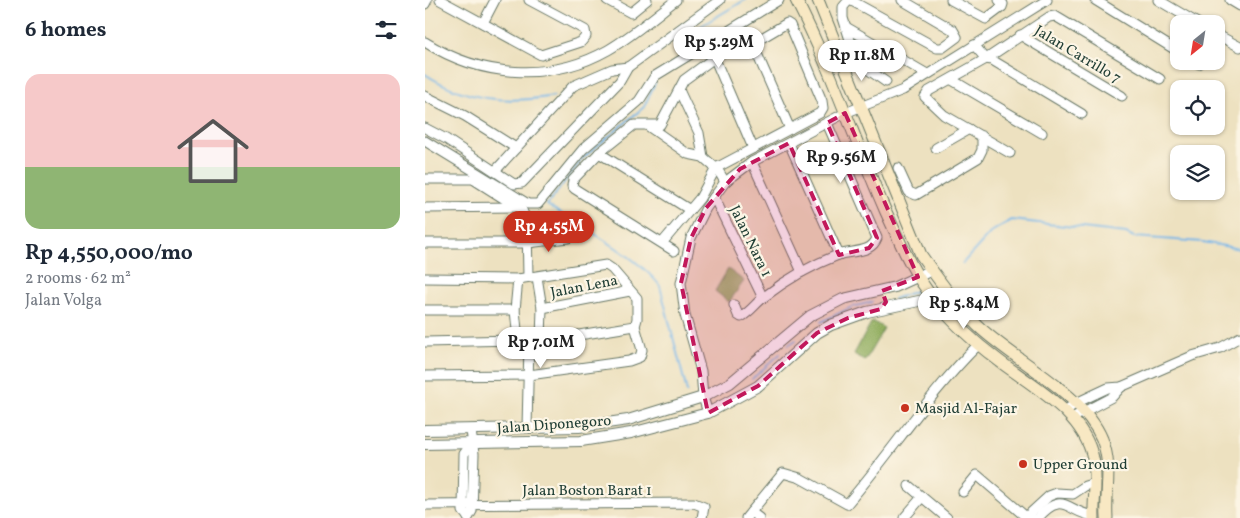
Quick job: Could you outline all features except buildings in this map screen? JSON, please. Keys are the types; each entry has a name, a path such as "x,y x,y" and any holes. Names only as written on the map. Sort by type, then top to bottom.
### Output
{"main road":[{"path":"798,0 898,240 918,278 933,298 979,344 1068,414 1089,444 1093,457 1095,483 1094,517 1107,516 1109,464 1101,437 1080,407 979,326 945,290 910,233 836,41 818,0"}],"street":[{"path":"425,4 427,0"},
{"path":"440,0 541,55 581,42 586,36 585,30 529,0"},
{"path":"483,23 495,0"},
{"path":"607,0 631,13 647,0"},
{"path":"425,42 449,56 479,67 520,71 553,68 570,65 605,52 676,0"},
{"path":"425,128 496,170 514,184 523,183 620,81 628,67 720,0"},
{"path":"425,140 528,204 538,204 583,149 639,101 655,76 779,0"},
{"path":"886,82 857,62 842,12 849,0 940,49 955,40 957,34 902,0"},
{"path":"951,0 979,17 988,17 1002,7 1000,0"},
{"path":"708,413 703,397 701,370 685,315 681,283 691,238 706,208 725,182 752,162 845,113 903,90 1047,0"},
{"path":"1095,0 1170,46"},
{"path":"1158,0 1184,15"},
{"path":"1230,0 1240,6"},
{"path":"1010,153 944,115 927,101 925,97 929,91 990,58 1020,35 1055,16 1160,79"},
{"path":"648,126 660,125 684,80 729,47 760,39 782,24 787,23 790,25 822,101 823,108 820,113 717,169 700,198 662,243"},
{"path":"846,27 927,74"},
{"name":"Jalan Carrillo 7","path":"1020,35 1122,96"},
{"path":"1225,39 1240,48"},
{"path":"751,40 790,129"},
{"path":"978,43 990,58 1082,114"},
{"path":"714,58 753,148"},
{"path":"496,170 573,86 612,69 628,67"},
{"path":"951,80 1043,134"},
{"path":"679,90 699,133 703,157"},
{"path":"425,96 465,116 516,148"},
{"path":"674,251 572,186 573,180 599,152 634,125 641,123 688,154 703,157 717,169 725,182"},
{"path":"734,304 741,318 763,298 802,272 839,255 875,245 877,238 827,123"},
{"path":"937,148 969,129"},
{"path":"898,168 912,194 916,195 975,161 982,150 982,136"},
{"path":"789,143 839,255"},
{"path":"599,152 690,210"},
{"path":"752,162 802,272"},
{"path":"717,169 732,175"},
{"path":"425,179 473,180 518,207 527,216 532,277 542,308 541,339"},
{"name":"Jalan Nara 1","path":"714,197 763,298"},
{"path":"425,208 518,207"},
{"path":"425,243 528,243 568,238"},
{"path":"425,278 532,277 601,264 612,269 638,302 635,326 642,350 640,357 629,361 529,375 425,376"},
{"name":"Jalan Diponegoro","path":"425,430 579,427 628,420 703,397 730,383 810,316 843,299 895,287 932,270"},
{"path":"518,278 515,310 519,340"},
{"path":"878,290 884,296 886,302 881,309"},
{"name":"Jalan Diponegoro","path":"425,444 581,441 631,433 708,413 758,386 817,333 848,318 933,298 945,290"},
{"name":"Jalan Lena","path":"542,308 631,291"},
{"path":"425,310 515,310"},
{"path":"425,342 519,340 529,343 541,339 635,326"},
{"path":"1068,414 1108,388 1121,387 1192,356 1220,348 1240,337"},
{"path":"527,428 529,343"},
{"path":"759,518 749,515 783,473 800,478 847,504 958,364 979,344"},
{"path":"747,370 752,385 758,386"},
{"path":"579,427 581,441"},
{"path":"468,517 463,510 467,504 464,454 472,443 471,430"},
{"path":"963,492 977,475 1028,518 1049,496 1057,493 1073,494 1085,486 1095,483"},
{"path":"909,486 947,518"},
{"path":"1071,506 1073,494"},
{"path":"904,518 922,497"},
{"name":"Jalan Boston Barat 1","path":"425,504 701,504 705,507 702,518"},
{"path":"1038,518 1047,507 1055,504 1071,506 1085,515 1094,517"}],"highlighted area":[{"path":"845,113 918,277 882,291 886,302 881,309 848,318 817,333 758,386 708,413 681,283 691,238 706,208 740,169 789,143 839,255 869,248 877,238 827,123"}],"green space":[{"path":"728,269 744,281 729,302 715,291"},
{"path":"872,321 884,328 865,361 854,354"}],"waterway":[{"path":"677,40 745,0"},
{"path":"425,74 456,90 487,98 520,100 554,96"},
{"path":"655,83 644,107 583,158 547,205 623,253 638,264 660,286 687,392"},
{"path":"962,264 992,231 1012,220 1126,233 1134,237 1203,242 1240,249"},
{"path":"894,299 921,289"},
{"path":"821,322 852,307 872,302"},
{"path":"788,345 796,340"},
{"path":"752,379 780,354"}],"place":[{"name":"Masjid Al-Fajar","path":"905,408"},
{"name":"Upper Ground","path":"1023,464"}]}
